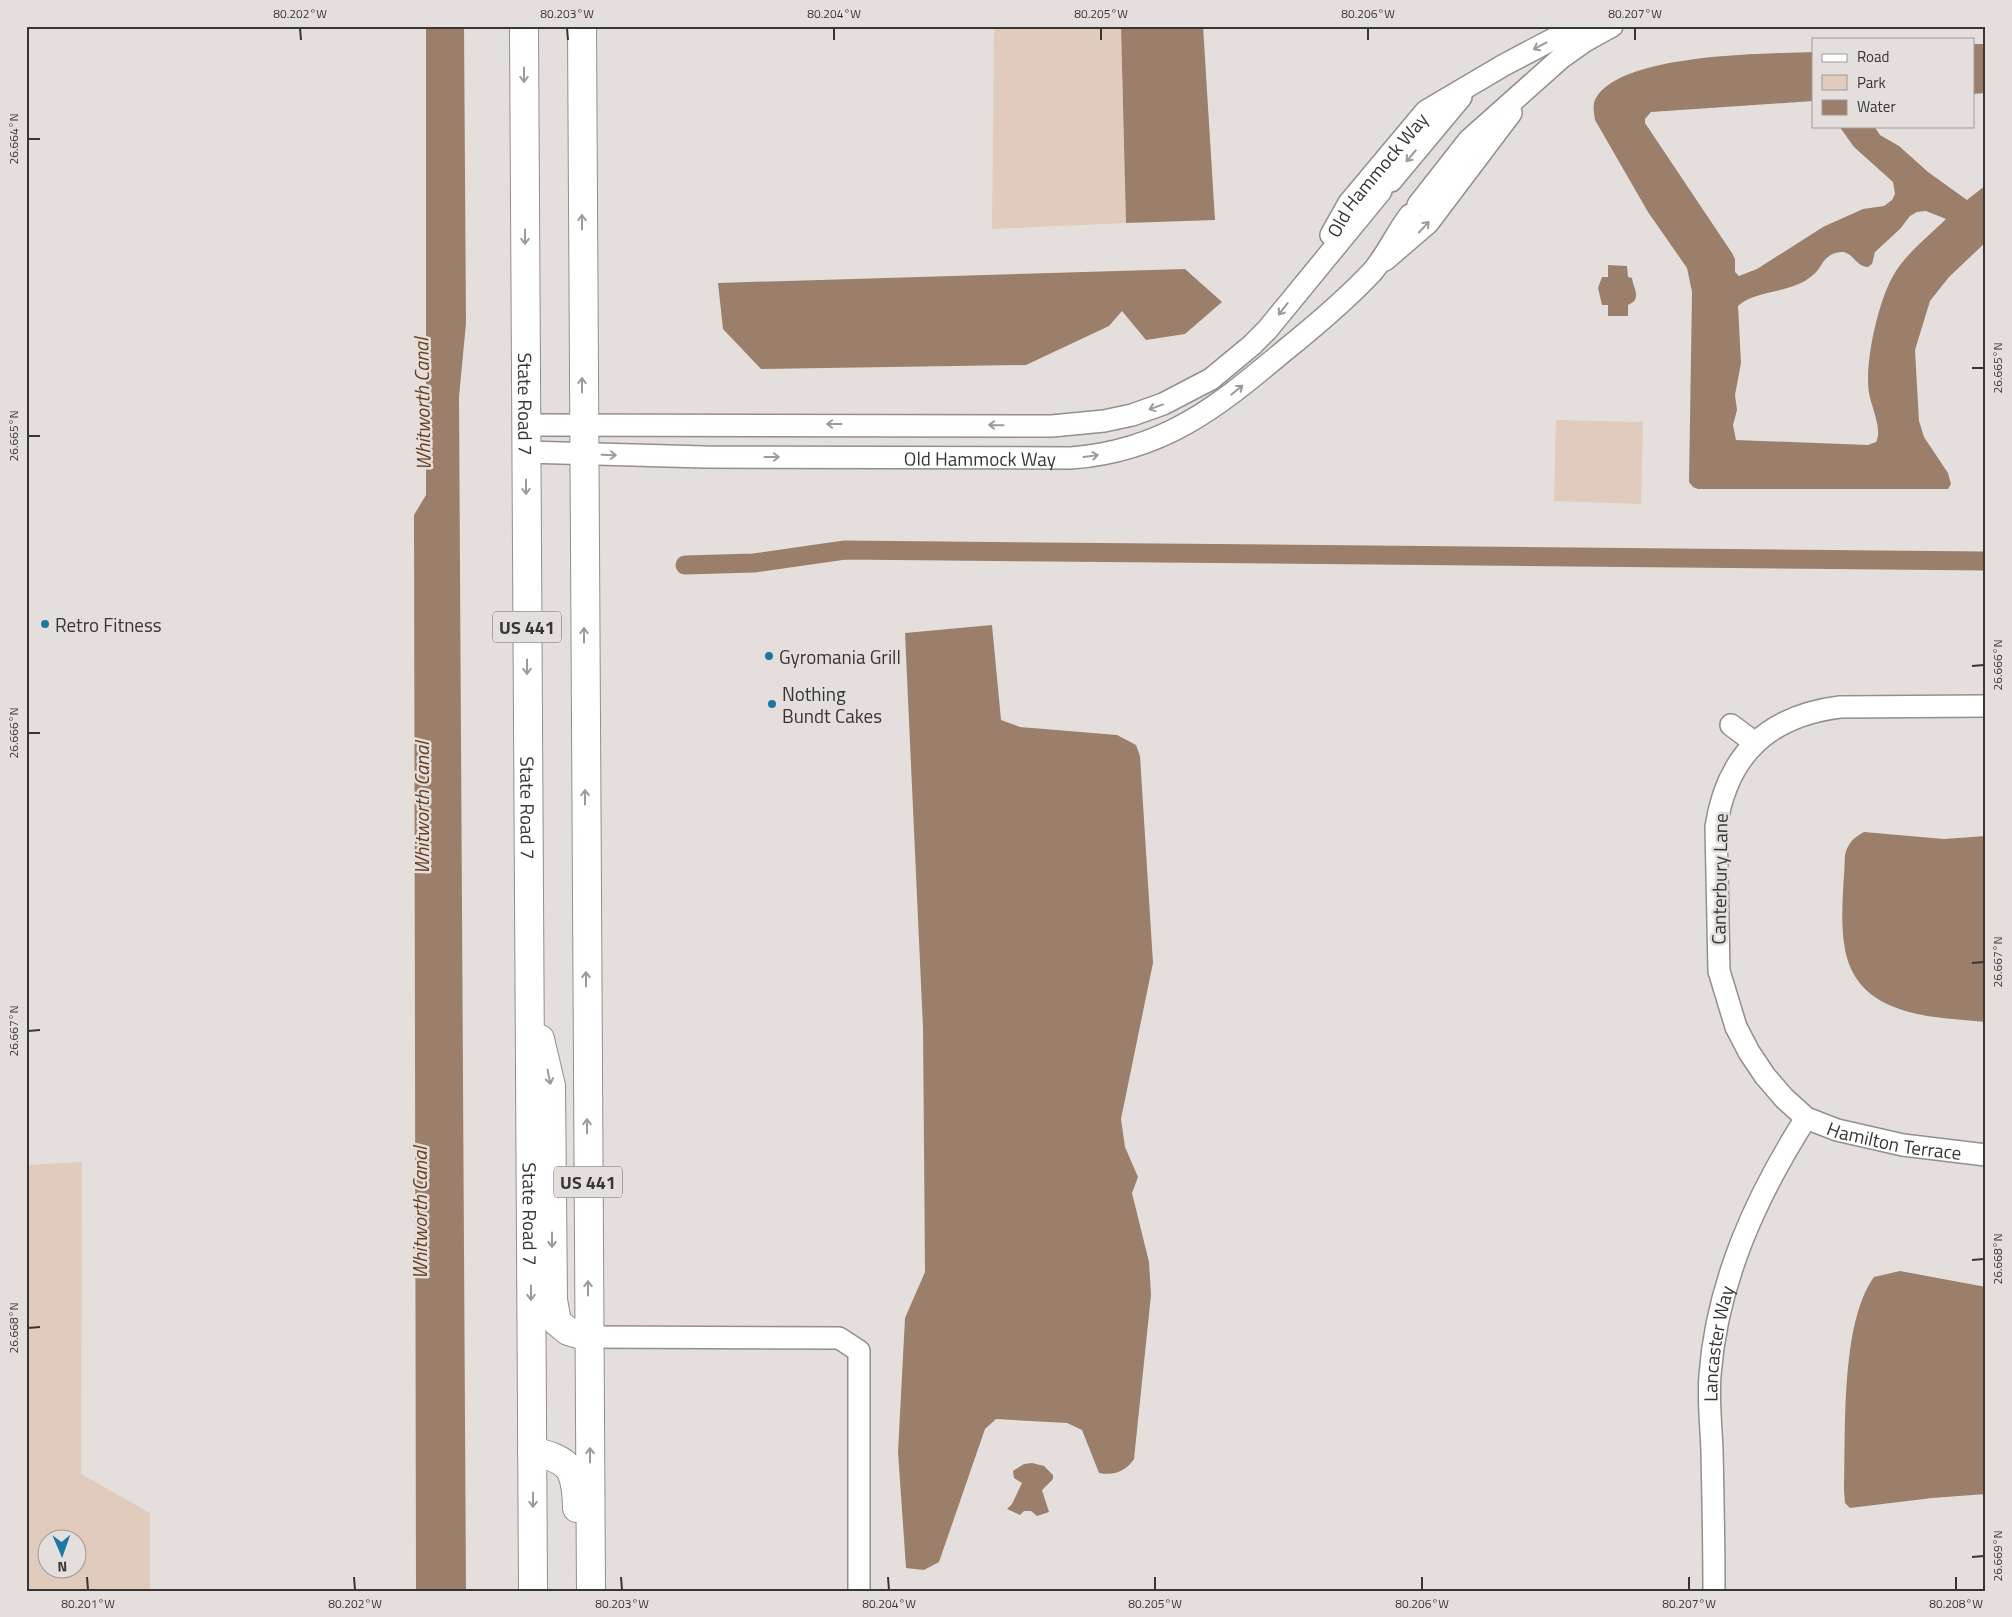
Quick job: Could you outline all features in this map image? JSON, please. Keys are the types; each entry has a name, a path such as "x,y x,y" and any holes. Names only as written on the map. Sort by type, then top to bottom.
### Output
{"main road":[{"name":"State Road 7","path":"524,26 533,1591"},
{"name":"US 441","path":"582,26 582,454 590,1591"},
{"path":"529,1015 542,1043 551,1086 552,1300 557,1322 568,1331 589,1337"},
{"path":"532,1451 556,1456 566,1464 576,1483 577,1543 590,1591"}],"street":[{"name":"Old Hammock Way","path":"1302,285 1349,203 1426,111 1561,35 1584,26"},
{"name":"Old Hammock Way","path":"1374,270 1397,231 1469,140 1530,85 1585,41 1612,26"},
{"name":"Old Hammock Way","path":"525,426 1052,426 1104,421 1132,415 1163,404 1211,379 1257,340 1471,85"},
{"name":"Old Hammock Way","path":"525,452 705,457 1071,458 1117,452 1161,437 1216,407 1338,306 1374,270 1428,223 1502,128 1530,85"},
{"name":"Canterbury Lane","path":"1806,1118 1778,1091 1749,1052 1729,1008 1719,971 1716,827 1720,804 1728,781 1739,761 1755,743 1773,728 1794,717 1817,710 1840,707 1986,706"},
{"path":"1732,725 1755,743"},
{"name":"Hamilton Terrace","path":"1806,1118 1870,1139 1986,1154"},
{"name":"Lancaster Way","path":"1714,1591 1710,1375 1717,1330 1727,1285 1749,1223 1781,1157 1806,1118"},
{"path":"589,1337 839,1338 859,1351 859,1591"}],"green space":[{"path":"994,26 1121,26 1126,223 992,229"},
{"path":"1556,420 1643,422 1641,504 1554,501"},
{"path":"82,1162 81,1474 150,1513 150,1591 26,1591 26,1165"}],"water":[{"name":"Whitworth Canal","path":"426,26 464,26 466,323 459,397 466,1591 416,1591 414,515 426,495"},
{"path":"1121,26 1203,26 1215,220 1126,223"},
{"path":"1974,44 1986,44 1986,93 1974,94"},
{"path":"1812,52 1812,101 1651,112 1645,119 1645,123 1732,253 1735,259 1735,272 1739,276 1757,269 1823,227 1863,209 1884,206 1892,200 1895,194 1893,182 1854,147 1840,128 1875,128 1880,135 1899,146 1928,172 1967,200 1986,185 1986,242 1949,277 1930,301 1915,350 1919,421 1924,437 1948,473 1951,484 1948,489 1698,489 1689,482 1692,292 1687,268 1648,212 1595,120 1594,103 1596,98 1611,83 1635,72 1664,64 1730,56","holes":["1926,211 1946,219 1901,264 1890,282 1874,330 1868,380 1869,393 1878,431 1876,442 1868,445 1736,440 1733,425 1737,410 1735,395 1741,363 1738,306 1754,297 1785,289 1804,281 1813,275 1827,258 1836,253 1849,254 1860,265 1868,267 1872,264 1875,252 1900,229 1910,216 1917,212"]},
{"path":"1608,265 1627,266 1628,277 1632,278 1636,296 1633,303 1628,305 1628,316 1608,316 1608,305 1602,305 1598,288 1602,277 1608,277"},
{"path":"1185,269 1222,302 1185,334 1146,340 1122,311 1109,326 1026,365 761,369 723,329 718,283"},
{"path":"992,625 1001,720 1020,727 1117,735 1136,745 1140,756 1153,963 1121,1119 1125,1147 1138,1177 1132,1193 1149,1262 1151,1295 1134,1459 1131,1463 1119,1472 1099,1473 1082,1430 1067,1423 996,1419 985,1429 939,1562 924,1570 906,1568 898,1452 905,1318 925,1272 923,1028 905,633"},
{"path":"1864,832 1944,839 1986,836 1986,1022 1941,1018 1897,1008 1878,999 1862,985 1850,967 1844,943 1842,910 1845,855 1852,841"},
{"path":"1900,1271 1986,1287 1986,1494 1932,1498 1850,1508 1845,1503 1844,1491 1845,1410 1850,1350 1855,1322 1863,1297 1874,1277"},
{"path":"1032,1463 1044,1466 1053,1475 1053,1479 1042,1490 1049,1512 1037,1516 1031,1511 1024,1511 1020,1515 1007,1509 1012,1504 1022,1483 1014,1478 1013,1471 1024,1464"}],"waterway":[{"path":"685,565 754,563 845,550 1986,561"}],"place":[{"name":"Retro Fitness","path":"45,624"},
{"name":"Gyromania Grill","path":"769,656"},
{"name":"Nothing Bundt Cakes","path":"772,704"}]}
